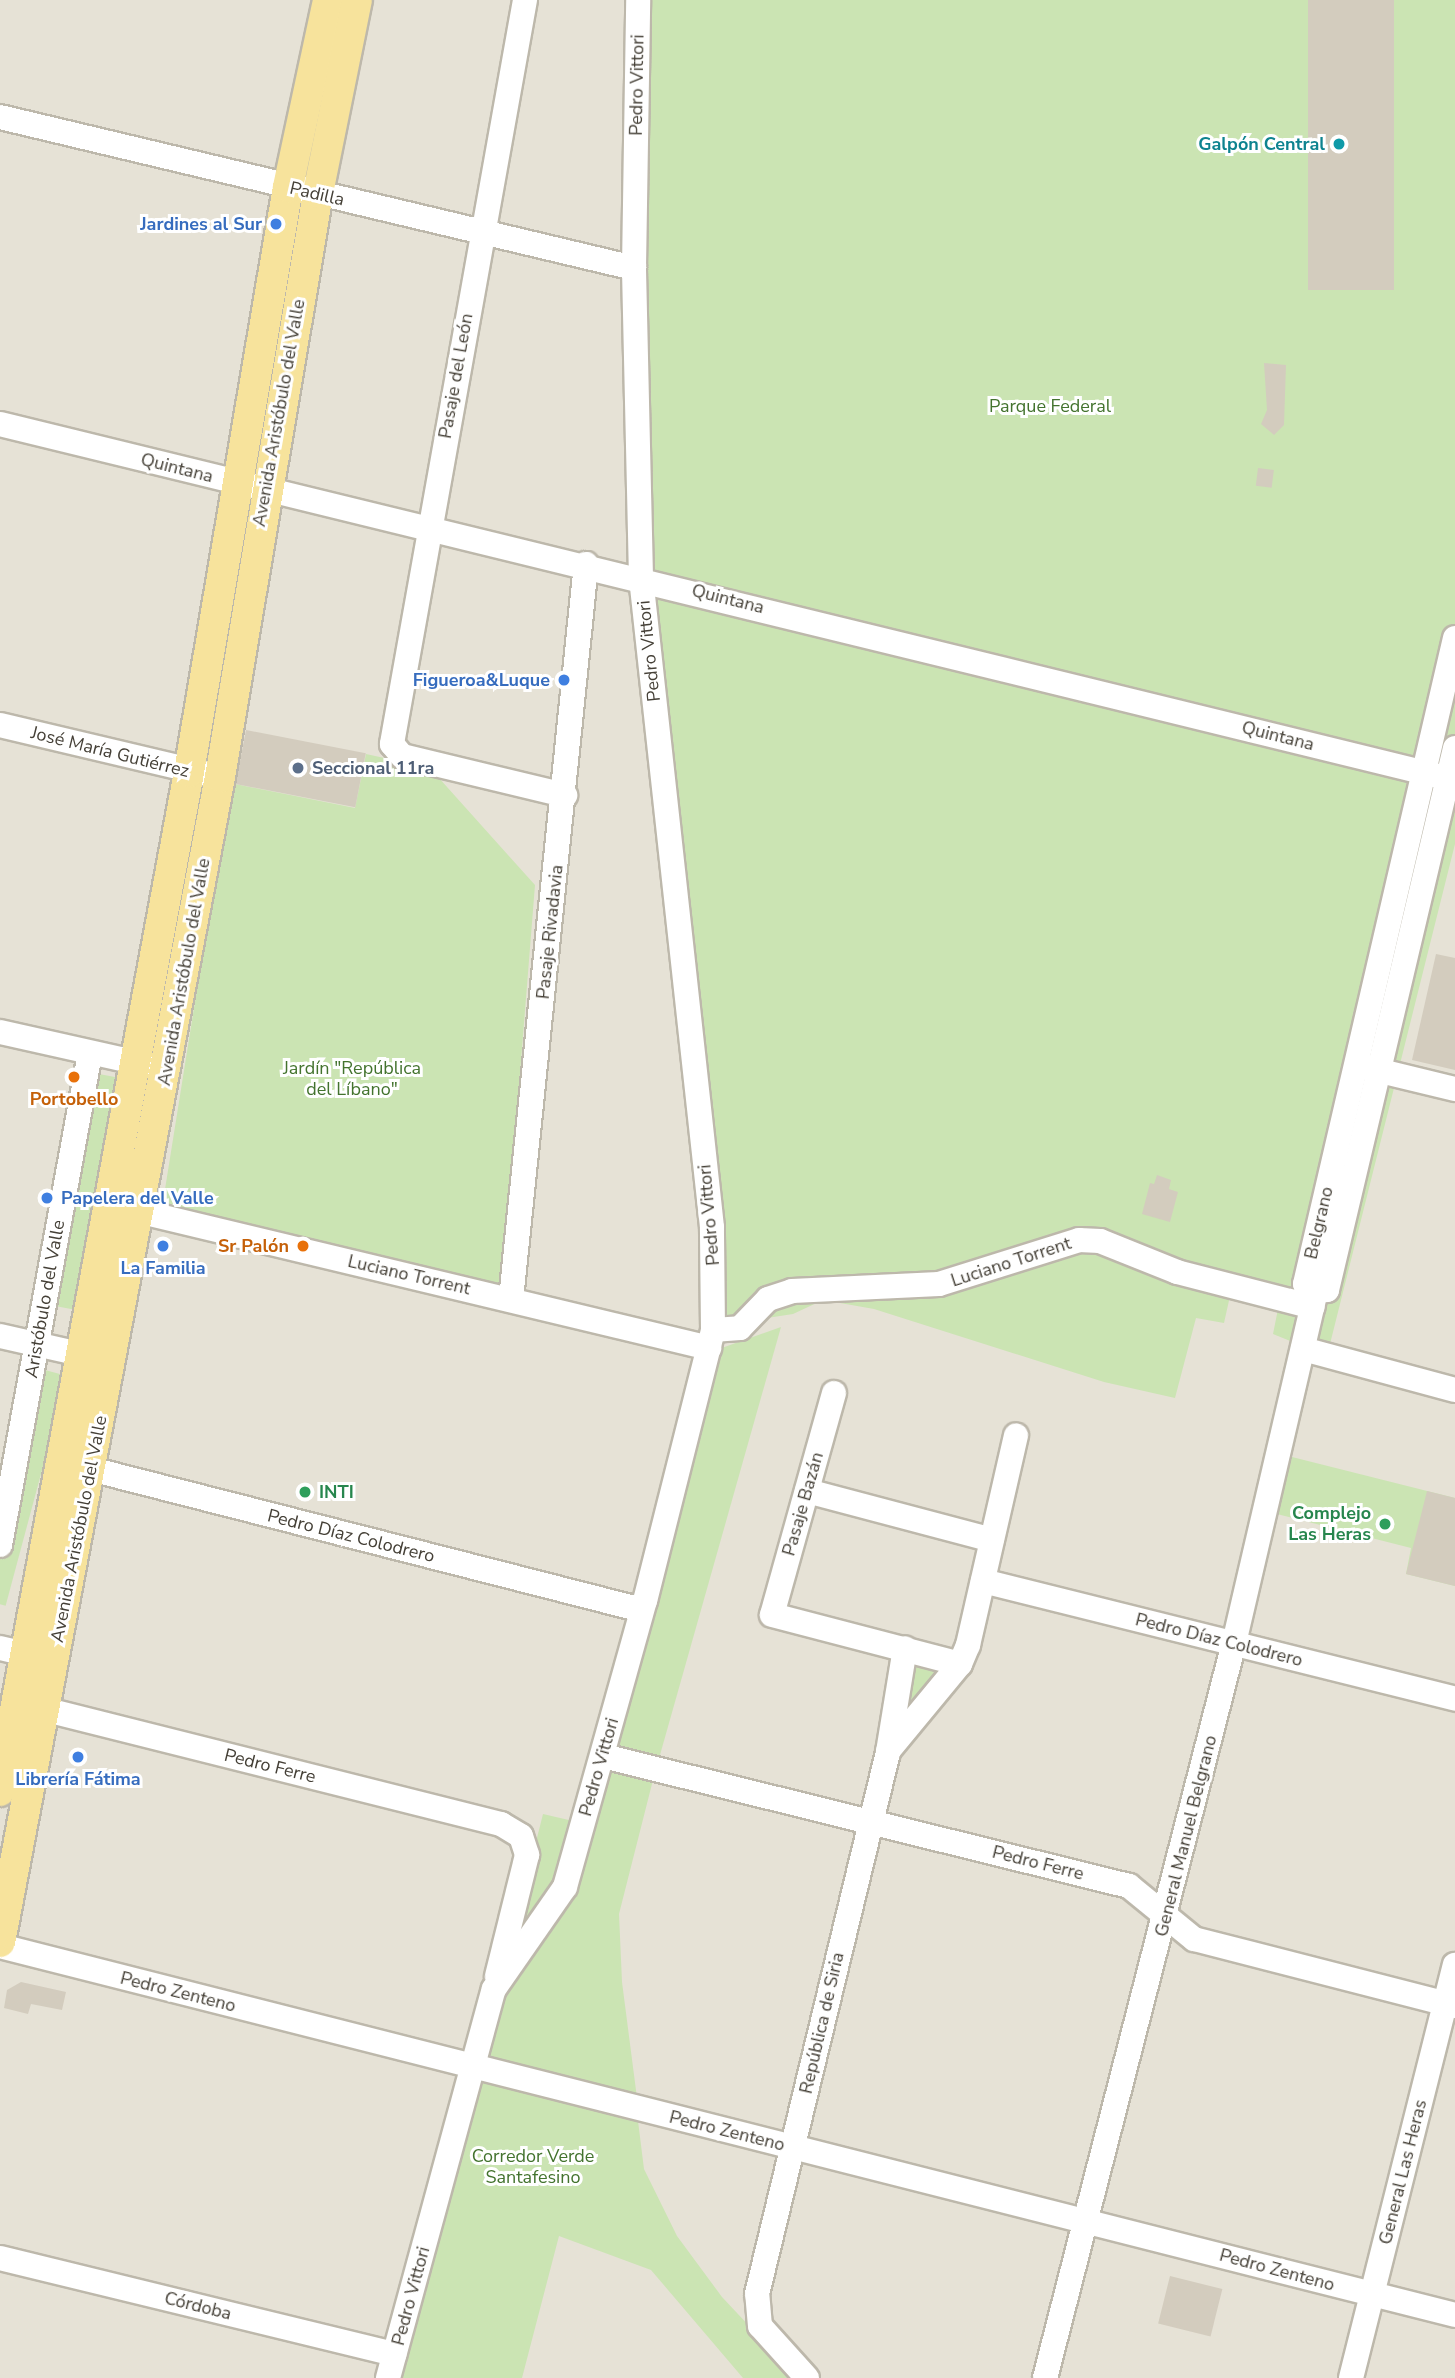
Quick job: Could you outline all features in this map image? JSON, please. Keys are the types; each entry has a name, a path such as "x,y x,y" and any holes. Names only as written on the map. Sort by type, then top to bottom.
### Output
{"main road":[{"name":"Avenida Aristóbulo del Valle","path":"0,1791 16,1702 13,1651 60,1462 96,1358 139,1212 220,777 251,485 288,187 328,0"},
{"name":"Avenida Aristóbulo del Valle","path":"0,1944 90,1468 109,1203 134,1062 189,772 318,194 358,0"}],"street":[{"name":"Pasaje del León","path":"524,0 392,744 395,751 565,795"},
{"name":"Pedro Vittori","path":"388,2378 494,1989 565,1887 642,1610 711,1339 712,1227 641,578 634,268 638,0"},
{"name":"Padilla","path":"0,117 481,234 634,268"},
{"name":"Quintana","path":"0,424 586,564 1451,779"},
{"name":"Pasaje Rivadavia","path":"511,1299 565,795 586,564"},
{"name":"Belgrano","path":"1315,1299 1327,1290 1422,772 1455,638"},
{"name":"José María Gutiérrez","path":"0,726 189,772 220,777"},
{"name":"Belgrano","path":"1367,1068 1451,779 1455,748"},
{"path":"0,1032 166,1068"},
{"name":"Aristóbulo del Valle","path":"0,1545 90,1053"},
{"path":"1367,1068 1455,1089"},
{"name":"Luciano Torrent","path":"109,1203 511,1299 711,1339 740,1328 768,1299 792,1290 939,1284 1079,1240 1100,1241 1177,1272 1315,1299"},
{"name":"General Manuel Belgrano","path":"1045,2378 1082,2221 1166,1916 1315,1299"},
{"path":"0,1336 96,1358"},
{"path":"1303,1349 1455,1390"},
{"name":"Pasaje Bazán","path":"834,1393 772,1615 905,1648"},
{"name":"República de Siria","path":"888,1752 960,1664 983,1581 1016,1435"},
{"name":"Pedro Díaz Colodrero","path":"60,1462 642,1610"},
{"path":"807,1491 992,1540"},
{"name":"Pedro Díaz Colodrero","path":"983,1581 1455,1699"},
{"path":"905,1648 960,1664"},
{"name":"República de Siria","path":"807,2378 760,2326 757,2294 888,1752 905,1648"},
{"path":"13,1651 54,1660"},
{"name":"Pedro Ferre","path":"16,1702 501,1824 521,1836 527,1855 494,1989"},
{"name":"Pedro Ferre","path":"603,1756 1129,1886 1194,1938 1450,2005"},
{"name":"Pedro Zenteno","path":"0,1944 1455,2315"},
{"name":"General Las Heras","path":"1351,2378 1450,2005 1455,1965"},
{"name":"Córdoba","path":"0,2258 395,2354"}],"shaded area":[{"path":"0,0 1455,0 1455,2378 0,2378"}],"green space":[{"name":"Parque Federal","path":"646,0 1455,0 1455,844 1327,1356 1273,1334 1278,1309 1230,1296 1224,1323 1196,1318 1175,1398 1104,1382 874,1309 823,1300 793,1314 720,1325 648,549 643,269"},
{"name":"Jardín \"República del Líbano\"","path":"366,754 430,768 535,885 503,1287 162,1208 230,783 355,808"},
{"path":"99,1074 119,1078 74,1309 54,1306"},
{"path":"781,1327 658,1762 610,1750 716,1350"},
{"path":"45,1370 67,1376 6,1606 0,1604 0,1538"},
{"name":"Complejo Las Heras","path":"1292,1457 1455,1498 1455,1586 1406,1574 1411,1548 1277,1514"},
{"path":"906,1651 957,1665 892,1738"},
{"path":"606,1765 654,1776 619,1914 622,1982 637,2098 488,2059 506,1994"},
{"path":"543,1814 573,1821 557,1882 506,1961"},
{"name":"Corredor Verde Santafesino","path":"482,2080 638,2121 644,2169 677,2236 722,2297 798,2378 743,2378 651,2270 559,2236 522,2378 400,2378"}],"building":[{"name":"Galpón Central","path":"1308,0 1394,0 1394,290 1308,290"},
{"path":"1264,363 1286,365 1284,425 1274,435 1261,424 1267,410"},
{"path":"1258,468 1274,470 1272,488 1256,486"},
{"name":"Seccional 11ra","path":"246,730 366,753 355,807 236,784"},
{"path":"1436,954 1455,958 1455,1070 1412,1060"},
{"path":"1157,1175 1171,1180 1169,1189 1178,1192 1170,1222 1142,1214 1150,1183 1154,1184"},
{"path":"1427,1491 1455,1498 1455,1586 1406,1574"},
{"path":"21,1982 66,1992 62,2010 31,2004 28,2014 4,2008 7,1990"},
{"path":"1170,2276 1222,2289 1211,2337 1158,2324"}],"place":[{"name":"Galpón Central","path":"1339,144"},
{"name":"Jardines al Sur","path":"276,224"},
{"name":"Figueroa&Luque","path":"564,680"},
{"name":"Seccional 11ra","path":"298,768"},
{"name":"Portobello","path":"74,1077"},
{"name":"Papelera del Valle","path":"47,1198"},
{"name":"La Familia","path":"163,1246"},
{"name":"Sr Palón","path":"303,1246"},
{"name":"INTI","path":"305,1492"},
{"name":"Complejo Las Heras","path":"1385,1524"},
{"name":"Librería Fátima","path":"78,1757"}]}
